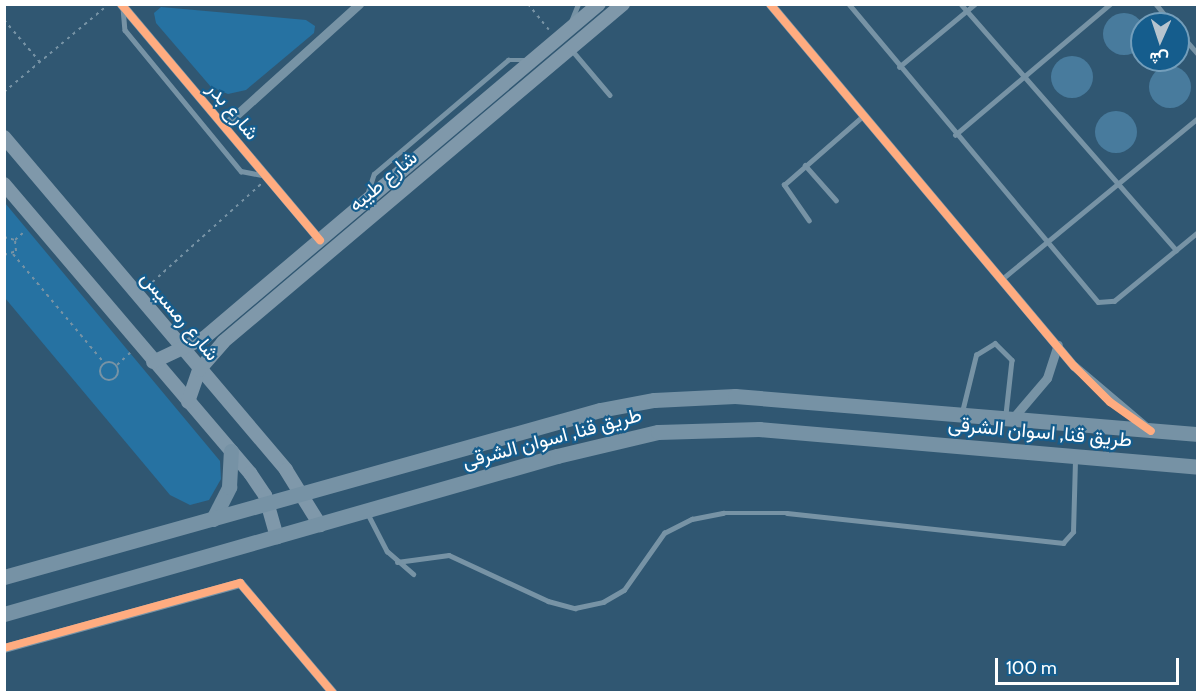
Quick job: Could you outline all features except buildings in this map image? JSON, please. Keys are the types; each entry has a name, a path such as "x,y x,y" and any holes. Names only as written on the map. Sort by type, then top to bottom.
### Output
{"main road":[{"name":"شارع طيبه","path":"153,362 183,351 320,240 599,4"},
{"name":"شارع طيبه","path":"188,402 199,370 223,342 623,4"},
{"path":"562,35 571,49"},
{"name":"شارع رمسيس","path":"4,137 303,495 320,525"},
{"path":"4,184 231,451 269,504 278,537"},
{"name":"طريق قنا, اسوان الشرقى","path":"4,577 303,495 591,412 654,400 735,396 1197,434"},
{"name":"طريق قنا, اسوان الشرقى","path":"4,614 600,444 682,430 759,429 1197,467"},
{"path":"213,519 229,487 231,451"}],"street":[{"path":"224,126 359,4"},
{"path":"770,4 1091,384 1151,431"},
{"name":"شارع بدر","path":"122,6 320,240"},
{"path":"1009,419 1047,378 1058,345"},
{"path":"4,648 240,583 332,693"}],"lane":[{"path":"562,35 578,4"},
{"path":"849,4 899,68 1046,243 1103,304 1114,302 1197,232"},
{"path":"962,4 1176,250"},
{"path":"899,68 975,4"},
{"path":"955,135 1110,4"},
{"path":"122,6 125,30 241,171 267,177"},
{"path":"571,49 610,95"},
{"path":"809,221 783,188 805,165 864,115"},
{"path":"1002,279 1197,118"},
{"path":"805,165 836,200"},
{"path":"961,415 976,355 995,342 1012,360 1009,419"},
{"path":"397,562 449,555 548,601 575,608 603,602 624,590 664,533 715,514 787,513 1063,543 1073,532 1075,456"},
{"path":"368,511 379,539 397,562 413,574"}],"path":[{"path":"4,92 109,4"},
{"path":"528,4 562,35"},
{"path":"4,20 40,62"},
{"path":"137,296 267,177"},
{"path":"4,237 17,243 13,254"},
{"path":"13,254 104,363 117,365"},
{"path":"4,255 13,254"},
{"path":"104,363 100,373 108,380 117,376 117,365 139,345"}],"shaded area":[{"path":"161,7 306,20 315,26 314,33 246,90 228,94 211,87 156,23 154,13"},
{"path":"1124,13 1130,14 1130,54 1124,55 1109,49 1103,34 1109,19"},
{"path":"1072,56 1080,57 1087,62 1092,69 1092,85 1087,92 1080,97 1072,98 1064,97 1057,92 1052,85 1051,77 1052,69 1057,62 1064,57"},
{"path":"1155,72 1185,72 1190,79 1190,95 1178,107 1162,107 1150,95 1150,79"},
{"path":"1116,111 1124,112 1131,117 1136,124 1136,140 1131,147 1124,152 1116,153 1108,152 1101,147 1096,140 1095,132 1096,124 1101,117 1108,112"},
{"path":"5,203 220,461 221,479 209,500 190,505 170,495 5,298"}],"cycle path":[{"path":"121,4 320,240"},
{"path":"770,4 1074,366 1110,402 1151,431"},
{"path":"4,648 240,583 332,692"}]}
